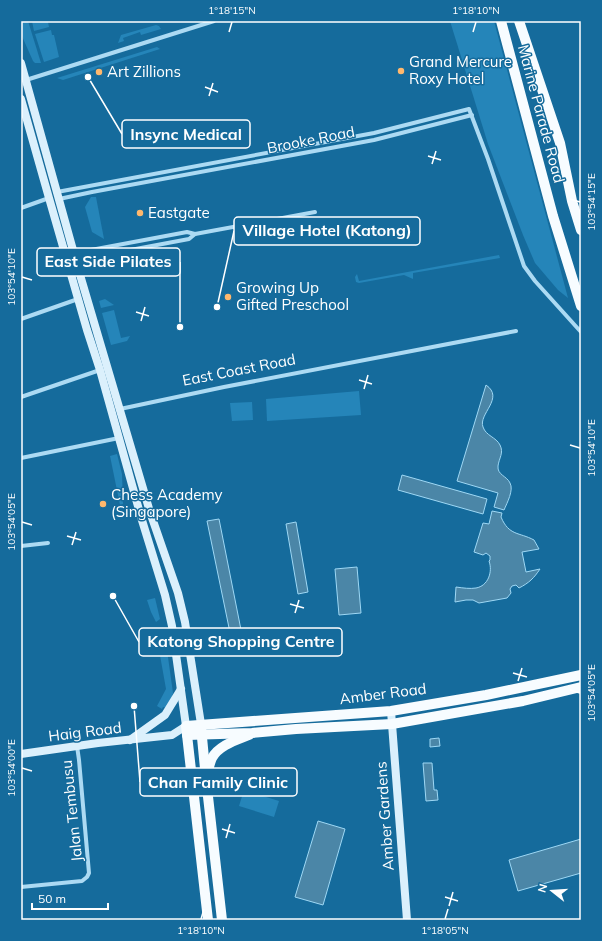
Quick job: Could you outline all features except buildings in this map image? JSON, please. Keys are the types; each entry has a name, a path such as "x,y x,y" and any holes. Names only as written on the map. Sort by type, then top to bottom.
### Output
{"main road":[{"name":"Marine Parade Road","path":"501,21 553,216 581,306"},
{"name":"Marine Parade Road","path":"519,21 560,143 572,201 581,230"},
{"path":"21,63 150,512 178,593 185,622 201,729 222,920"},
{"path":"21,99 48,198 100,370 141,517 165,595 172,626 181,689 208,920"},
{"name":"Amber Road","path":"186,730 391,710 486,695 581,675"},
{"name":"Amber Road","path":"201,729 252,733 392,724 523,701 581,687"},
{"path":"129,740 165,715 181,689"},
{"name":"Amber Gardens","path":"391,710 407,920"},
{"name":"Haig Road","path":"21,754 172,735 186,730"},
{"path":"206,779 212,758 216,752 224,746 252,733"}],"street":[{"path":"26,80 214,21"},
{"name":"Brooke Road","path":"470,109 472,115 374,140 92,192 58,196 374,133 470,109"},
{"path":"472,115 524,266 535,281 581,332"},
{"path":"21,208 48,198"},
{"path":"76,257 124,243 187,232 195,234 315,212"},
{"path":"76,257 126,251 189,239 195,234"},
{"path":"124,243 126,251"},
{"path":"21,319 78,299"},
{"name":"East Coast Road","path":"120,409 224,387 516,331"},
{"path":"21,398 100,370"},
{"path":"21,458 120,438"},
{"path":"21,546 48,543"},
{"name":"Jalan Tembusu","path":"21,887 82,881 89,873 77,746"}],"shaded area":[{"path":"21,21 28,21 41,63 35,63 33,61 21,34"},
{"path":"32,21 50,21 48,22 49,27 34,31"},
{"path":"450,21 494,21 568,298 558,290 535,263 523,235 488,144"},
{"path":"156,25 161,29 141,35 140,32 123,38 124,41 118,43 121,35"},
{"path":"51,30 52,35 54,35 59,57 44,62 35,34"},
{"path":"157,47 160,49 63,80 57,78"},
{"path":"91,197 96,197 104,239 92,232 85,207"},
{"path":"499,255 500,258 413,273 413,279 404,275 359,283 356,282 355,277 357,274 359,281"},
{"path":"105,299 114,305 101,308 99,301"},
{"path":"114,310 121,338 130,336 127,341 111,345 102,313"},
{"path":"486,385 491,390 493,395 490,406 482,422 483,427 484,430 500,445 501,453 498,469 509,481 511,486 510,496 504,510 494,507 498,493 457,481"},
{"path":"359,391 361,415 267,421 266,399"},
{"path":"252,402 253,420 232,421 230,403"},
{"path":"117,454 122,474 123,504 120,505 110,456"},
{"path":"402,475 487,499 483,514 398,490"},
{"path":"492,511 502,513 501,517 504,523 511,531 534,540 539,549 522,552 526,572 540,569 531,580 523,586 519,588 516,585 512,586 510,589 511,593 507,598 479,603 473,600 455,602 456,587 480,587 484,584 490,574 490,556 486,553 483,555 474,552 483,523 489,524"},
{"path":"219,519 245,650 234,652 207,521"},
{"path":"296,522 308,592 298,594 286,524"},
{"path":"357,567 361,613 339,615 335,569"},
{"path":"155,598 160,619 156,622 147,600"},
{"path":"160,640 167,650 173,693 170,704 166,708 163,707 162,709 157,706 166,689 158,644"},
{"path":"439,738 440,746 430,747 430,739"},
{"path":"423,763 432,763 434,790 437,790 438,800 426,801"},
{"path":"251,769 286,780 281,796 245,785"},
{"path":"244,790 279,801 274,817 239,806"},
{"path":"318,821 345,829 323,905 295,897"},
{"path":"581,839 581,873 518,891 509,860"}],"place":[{"name":"Grand Mercure Roxy Hotel","path":"401,71"},
{"name":"Art Zillions","path":"99,72"},
{"name":"Insync Medical","path":"88,77"},
{"name":"Eastgate","path":"140,213"},
{"name":"Growing Up Gifted Preschool","path":"228,297"},
{"name":"Village Hotel (Katong)","path":"217,307"},
{"name":"East Side Pilates","path":"180,327"},
{"name":"Chess Academy (Singapore)","path":"103,504"},
{"name":"Katong Shopping Centre","path":"113,596"},
{"name":"Chan Family Clinic","path":"134,706"}]}
